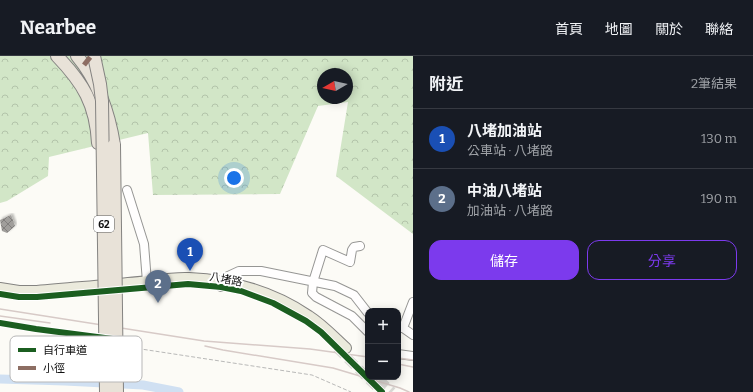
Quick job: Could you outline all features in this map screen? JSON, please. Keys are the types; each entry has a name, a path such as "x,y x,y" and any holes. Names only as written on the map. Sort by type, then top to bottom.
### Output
{"highway":[{"path":"57,56 76,77 90,103 94,114 97,132 104,244"},
{"path":"66,56 78,68 93,92 103,119 110,145 112,336"},
{"path":"77,56 98,88 108,118 115,336"},
{"name":"62","path":"94,56 102,101 105,336"},
{"name":"62","path":"101,56 110,101 112,336"},
{"name":"62","path":"106,382 106,392"},
{"path":"112,382 112,392"},
{"name":"62","path":"112,382 112,392"},
{"path":"117,382 117,392"}],"main road":[{"name":"八堵路","path":"0,288 19,291 37,291 187,278 222,284"},
{"name":"八堵路","path":"0,294 19,297 37,297 188,284 243,285 275,298 309,316 324,328 341,348"}],"street":[{"path":"127,190 144,244 147,282"},
{"path":"360,246 354,247 352,250 350,262 323,250 313,282 312,293 316,297 352,316 365,329"},
{"path":"222,284 226,277 239,272 261,271 335,286 354,295 365,309"},
{"path":"401,326 413,302"},
{"path":"401,329 413,335"},
{"path":"401,354 413,356"}],"path":[{"path":"142,349 312,375 351,392"}],"green space":[{"path":"0,56 413,56 413,234 336,176 348,104 353,104 353,68 317,68 317,104 333,104 318,106 280,194 153,195 148,133 49,157 48,176 7,201 0,203"}],"building":[{"path":"11,215 15,226 7,233 2,231 0,220"}],"waterway":[{"path":"0,379 10,379"},
{"path":"84,382 143,385 179,392"}],"tunnel":[{"path":"337,348 382,392"},
{"path":"379,380 392,392"}],"railway":[{"path":"0,309 204,341 310,349 365,357"},
{"path":"0,316 50,323"},
{"path":"205,346 333,368 409,392"},
{"path":"401,358 413,360"},
{"path":"401,365 413,367"}],"marked path":[{"path":"84,65 91,56"}],"cycle path":[{"path":"0,294 19,297 37,297 188,284 221,287 241,291 273,303 306,321 321,332 382,392"},
{"path":"0,323 90,336"}],"place":[{"name":"八堵加油站","path":"190,271"},
{"name":"中油八堵站","path":"158,303"}]}
